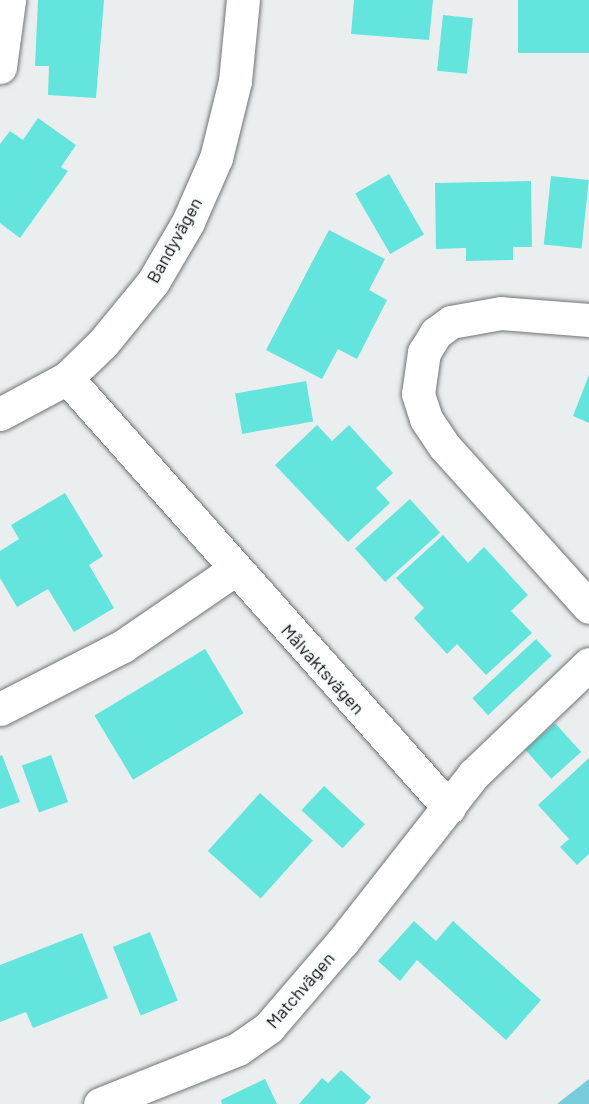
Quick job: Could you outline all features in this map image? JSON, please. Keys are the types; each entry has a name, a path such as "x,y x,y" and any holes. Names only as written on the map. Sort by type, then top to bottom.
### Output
{"street":[{"path":"0,67 9,0"},
{"name":"Bandyvägen","path":"0,414 66,378 103,343 153,282 188,222 216,158 232,92 243,0"},
{"path":"589,320 501,313 452,322 436,333 424,352 418,394 426,419 445,447 589,607"},
{"name":"Målvaktsvägen","path":"66,378 234,570 448,808"},
{"path":"0,709 123,646 234,570"},
{"path":"448,808 474,774 589,664"},
{"name":"Matchvägen","path":"100,1104 238,1049 269,1027 448,808"}],"shaded area":[{"path":"589,1079 589,1104 557,1104"}],"building":[{"path":"38,0 104,0 96,98 48,95 49,66 35,66"},
{"path":"354,0 433,0 429,40 351,34"},
{"path":"518,0 589,0 589,53 518,53"},
{"path":"443,15 473,18 467,74 437,71"},
{"path":"38,118 76,145 61,167 68,171 20,238 0,223 0,144 10,131 23,140"},
{"path":"389,174 424,235 390,254 355,194"},
{"path":"551,176 589,180 582,249 544,245"},
{"path":"531,181 532,247 513,247 513,260 466,261 466,248 436,249 435,183"},
{"path":"329,230 385,259 369,290 387,300 357,359 338,349 322,379 266,350"},
{"path":"589,375 589,423 573,416"},
{"path":"306,381 313,421 242,434 235,394"},
{"path":"317,425 332,441 349,425 393,473 376,488 390,503 348,542 275,465"},
{"path":"65,493 103,556 89,565 114,608 74,632 48,589 17,607 0,578 0,551 19,539 11,525"},
{"path":"410,499 440,532 385,582 355,549"},
{"path":"443,535 468,563 484,547 528,595 511,611 532,633 486,675 457,644 447,654 414,618 424,608 396,578"},
{"path":"536,639 552,656 488,715 472,698"},
{"path":"205,649 244,713 133,780 94,715"},
{"path":"555,723 581,752 551,779 525,750"},
{"path":"2,755 20,802 0,809 0,756"},
{"path":"51,755 68,802 39,813 22,766"},
{"path":"589,758 589,854 577,865 560,847 569,839 538,805"},
{"path":"324,786 365,824 342,848 301,810"},
{"path":"260,793 313,841 261,898 208,851"},
{"path":"414,921 436,941 453,921 541,1000 506,1040 417,960 400,981 378,961"},
{"path":"150,932 178,1001 141,1016 113,947"},
{"path":"82,933 108,998 33,1028 26,1012 0,1022 0,965"},
{"path":"341,1070 371,1097 365,1104 299,1104 322,1078 328,1083"},
{"path":"265,1079 277,1104 222,1104 221,1100"}]}
